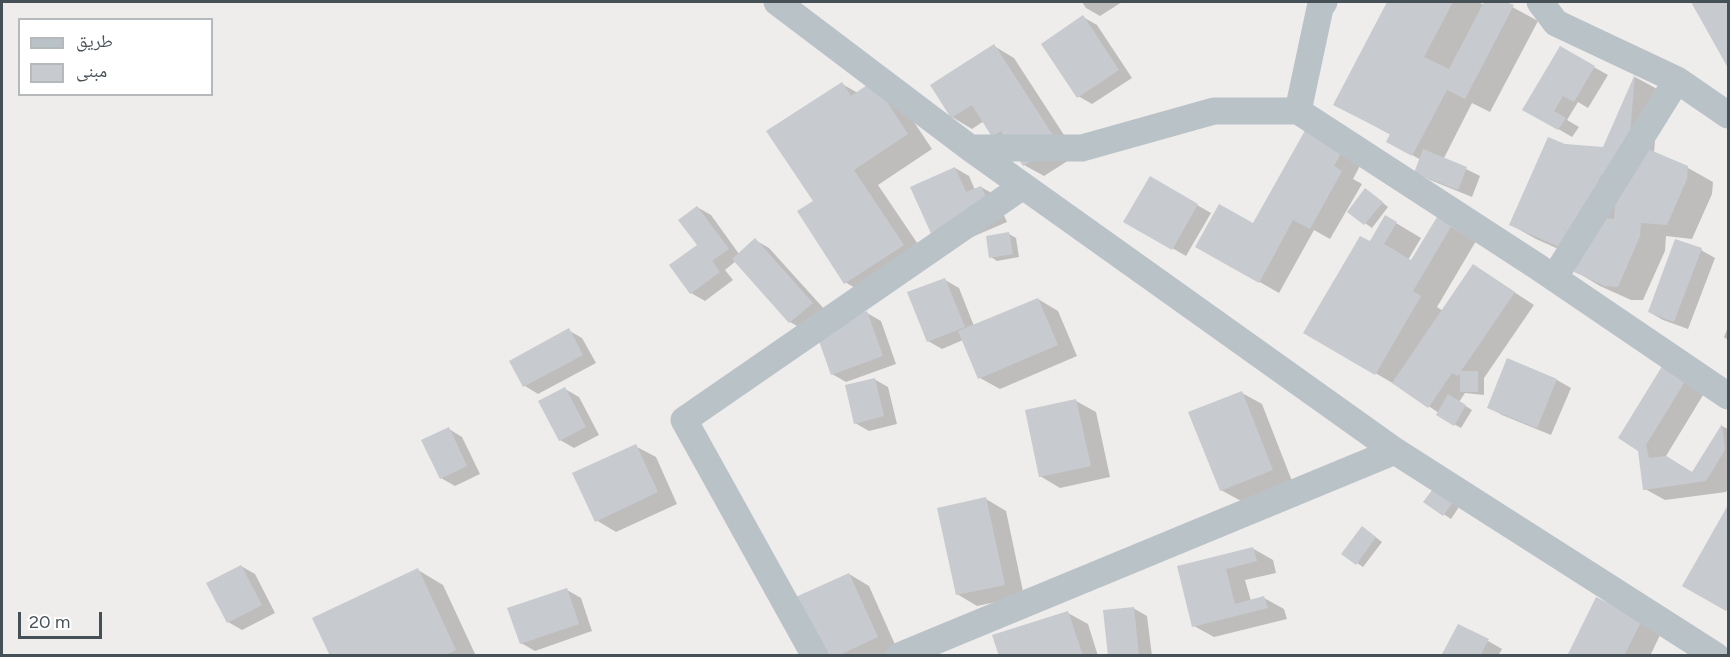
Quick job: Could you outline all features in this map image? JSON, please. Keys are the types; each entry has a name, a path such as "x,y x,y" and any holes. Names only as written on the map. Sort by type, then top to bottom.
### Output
{"street":[{"path":"777,2 970,148 1395,451 1716,656"},
{"path":"1298,111 1320,8 1324,2"},
{"path":"1540,2 1556,23 1677,80 1728,115"},
{"path":"1554,279 1677,80"},
{"path":"970,148 1082,148 1214,111 1298,111 1728,396"},
{"path":"815,656 684,420 1023,186"},
{"path":"899,656 1395,451"}],"building":[{"path":"1387,2 1453,2 1424,57 1449,69 1484,2 1506,2 1514,5 1465,99 1447,90 1412,156 1386,142 1390,134 1333,105"},
{"path":"1691,2 1728,2 1728,68"},
{"path":"1083,15 1119,70 1077,98 1041,44"},
{"path":"994,44 1058,143 1023,166 1001,131 992,137 972,105 951,118 930,85"},
{"path":"1560,46 1595,66 1574,102 1563,96 1554,111 1566,118 1558,130 1522,110"},
{"path":"1635,74 1629,147 1648,149 1688,166 1687,179 1667,225 1641,223 1640,236 1618,287 1605,286 1574,272 1597,217 1614,219 1615,206 1622,191 1623,177 1601,175 1566,250 1509,225 1548,137 1565,144 1603,147"},
{"path":"873,81 908,134 854,170 904,245 844,284 797,211 813,201 766,131 842,82 851,96"},
{"path":"1307,127 1344,148 1334,166 1342,171 1310,229 1293,220 1259,283 1195,247 1219,204 1253,223"},
{"path":"1423,149 1467,167 1458,190 1414,173"},
{"path":"955,167 966,192 981,186 994,214 934,240 910,187"},
{"path":"1150,176 1198,204 1172,250 1123,222"},
{"path":"1365,188 1383,202 1364,225 1347,212"},
{"path":"697,206 729,249 712,261 720,272 690,294 669,265 697,245 678,220"},
{"path":"1385,215 1397,222 1384,244 1411,260 1437,217 1452,225 1413,291 1421,296 1375,375 1303,333 1360,236 1370,241"},
{"path":"1009,232 1013,254 989,258 986,236"},
{"path":"755,238 813,303 789,323 732,259"},
{"path":"1675,239 1702,248 1674,322 1648,312"},
{"path":"1473,264 1515,292 1461,371 1478,371 1478,392 1460,392 1460,373 1458,376 1452,373 1428,408 1392,383"},
{"path":"945,278 965,327 927,342 907,292"},
{"path":"1038,298 1058,345 978,379 958,331"},
{"path":"867,311 883,356 831,375 815,330"},
{"path":"569,328 583,355 523,387 509,361"},
{"path":"1672,350 1689,375 1646,445 1649,458 1666,456 1692,472 1722,424 1725,450 1706,481 1643,490 1638,451 1618,438"},
{"path":"1507,358 1557,379 1537,428 1487,408"},
{"path":"875,378 884,416 854,424 845,385"},
{"path":"565,387 586,427 559,441 538,401"},
{"path":"1242,391 1273,470 1220,491 1188,412"},
{"path":"1448,394 1466,405 1454,426 1436,415"},
{"path":"1076,399 1091,466 1039,477 1025,410"},
{"path":"449,427 467,466 440,479 421,440"},
{"path":"636,444 658,492 595,522 572,473"},
{"path":"1436,485 1455,499 1443,516 1423,502"},
{"path":"986,497 1005,585 956,595 937,508"},
{"path":"1728,505 1728,607 1726,611 1682,586"},
{"path":"1362,526 1376,537 1356,565 1341,554"},
{"path":"1253,547 1257,561 1226,569 1235,604 1264,596 1268,608 1192,627 1177,566"},
{"path":"241,565 262,605 227,623 206,583"},
{"path":"418,568 456,650 444,656 330,656 312,618"},
{"path":"849,573 878,637 837,656 801,656 778,605"},
{"path":"567,588 579,624 520,644 507,608"},
{"path":"1596,597 1642,620 1624,656 1567,656"},
{"path":"1134,607 1139,656 1108,656 1103,610"},
{"path":"1068,611 1083,656 999,656 992,635"},
{"path":"1458,624 1489,639 1480,656 1441,656"}]}
